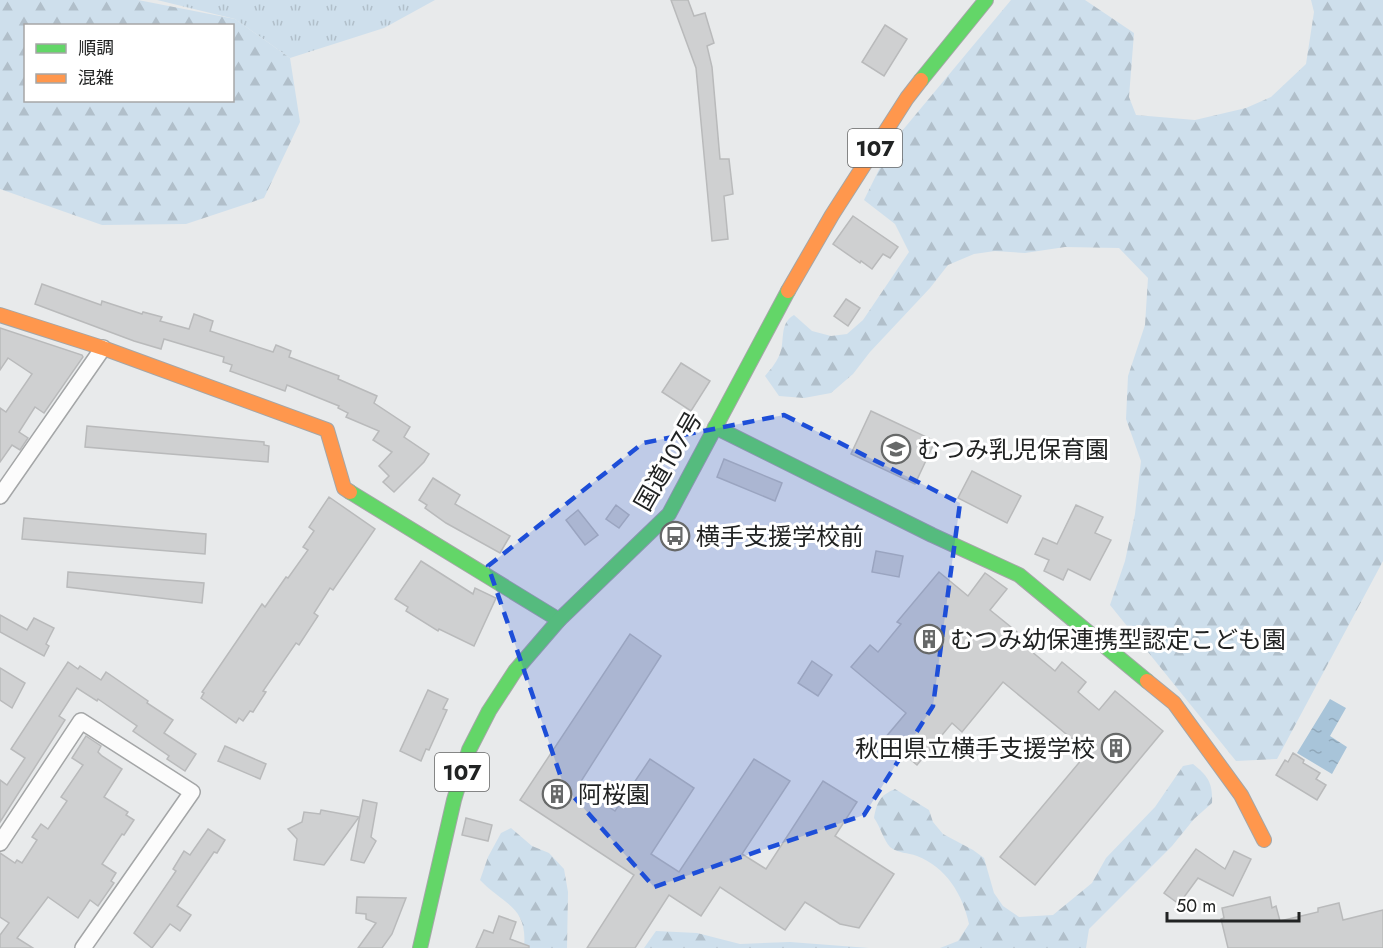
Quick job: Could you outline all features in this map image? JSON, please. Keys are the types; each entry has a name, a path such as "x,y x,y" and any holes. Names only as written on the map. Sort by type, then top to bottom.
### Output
{"main road":[{"name":"国道107号","path":"420,948 454,800 469,750 489,711 515,671 559,620 669,514 779,306 832,215 907,98 986,0"},
{"path":"0,315 103,348 327,430 345,489 559,620"},
{"path":"715,427 921,530 1019,575 1174,703 1241,795 1264,840"}],"street":[{"path":"0,496 103,348"},
{"path":"0,843 81,722 192,792 83,948"}],"highlighted area":[{"path":"784,415 960,503 933,706 864,815 654,887 564,786 488,566 643,443"}],"green space":[{"path":"0,0 138,0 235,19 290,58 300,122 264,198 186,224 102,225 0,189"},
{"path":"157,0 435,0 384,28 290,58 235,19"},
{"path":"1011,0 1085,0 1134,33 1129,97 1136,115 1195,120 1246,108 1271,97 1306,64 1314,12 1311,0 1383,0 1383,561 1277,759 1236,761 1110,605 1125,561 1135,514 1141,461 1126,419 1128,376 1145,325 1148,278 1119,248 1065,247 1025,253 995,251 974,254 948,265 853,374 831,393 804,398 779,396 765,376 779,356 784,328 789,319 794,315 812,331 831,336 847,334 863,320 909,252 895,224 864,200 892,143"},
{"path":"1193,764 1208,780 1212,790 1212,803 1089,929 1086,948 940,948 958,941 969,924 958,893 937,867 890,847 874,818 880,800 885,794 895,789 929,810 933,822 943,834 984,858 994,893 1003,906 1019,917 1053,915 1092,883 1106,858 1155,807 1183,766"},
{"path":"511,828 532,846 549,853 564,869 568,892 567,948 524,948 522,923 518,915 480,880 488,857 501,833"},
{"path":"656,931 697,933 740,944 790,942 869,948 644,948"}],"water":[{"path":"1330,699 1346,708 1330,736 1347,747 1332,774 1297,753"}],"building":[{"path":"671,0 688,0 694,16 705,13 714,43 707,46 712,67 720,159 729,159 733,194 724,196 728,239 712,241 696,68"},
{"path":"885,25 907,39 884,76 862,62"},
{"path":"853,216 898,247 890,258 883,254 872,269 833,244"},
{"path":"42,284 101,305 102,301 142,314 143,312 162,317 160,321 189,329 194,314 213,321 210,331 273,352 276,345 291,351 289,357 339,376 338,379 377,396 374,403 410,427 404,437 429,454 394,492 383,482 389,476 379,466 392,452 373,440 379,431 346,417 348,413 338,408 339,406 287,385 285,391 230,371 232,365 223,362 224,357 164,339 161,349 35,304"},
{"path":"846,299 860,308 848,326 834,316"},
{"path":"0,328 83,357 44,413 35,407 19,432 28,438 20,450 12,445 0,462 0,408 6,412 32,374 8,358 0,370"},
{"path":"681,363 710,381 691,411 662,392"},
{"path":"871,411 935,441 915,484 851,454"},
{"path":"87,426 264,442 264,445 269,446 268,462 85,447"},
{"path":"724,459 782,483 775,501 717,477"},
{"path":"972,471 1021,496 1007,523 958,498"},
{"path":"433,478 460,495 455,504 510,536 500,553 446,523 425,508 427,505 419,500"},
{"path":"329,497 375,529 333,590 330,588 314,613 318,616 299,645 296,643 263,691 266,692 253,712 250,711 243,721 239,718 236,723 201,698 204,693 202,692 262,604 265,607 308,550 303,547 314,531 309,527"},
{"path":"616,505 629,515 619,528 606,519"},
{"path":"1076,505 1103,517 1095,533 1111,540 1090,580 1068,569 1063,580 1044,571 1049,560 1035,554 1043,538 1057,544"},
{"path":"578,510 598,535 585,545 566,520"},
{"path":"24,518 206,534 205,554 22,539"},
{"path":"876,551 903,556 899,577 872,572"},
{"path":"421,561 473,594 475,588 496,598 474,646 439,629 438,631 406,611 408,607 395,599"},
{"path":"68,572 204,583 202,603 67,587"},
{"name":"秋田県立横手支援学校","path":"939,572 968,596 985,573 988,575 1007,589 990,610 1017,632 1013,636 1055,671 1062,662 1086,682 1078,692 1099,710 1115,691 1163,731 1035,885 1000,857 1088,752 1003,682 962,732 952,723 917,765 885,738 906,713 851,667 870,645 878,652 901,624 897,622"},
{"path":"0,615 27,630 34,618 54,628 46,644 49,646 44,656 0,632"},
{"name":"阿桜園","path":"630,634 661,656 578,786 615,811 650,759 694,788 651,854 679,872 754,759 790,781 742,854 766,869 823,781 857,802 835,836 894,874 859,928 840,924 805,902 785,930 720,887 701,916 669,895 635,948 587,948 634,875 520,800"},
{"path":"812,661 832,675 818,696 798,683"},
{"path":"68,662 78,669 80,666 101,680 106,672 148,701 147,703 173,720 164,733 196,754 185,771 167,759 169,756 133,731 137,726 98,699 97,701 77,688 59,716 65,720 0,822 0,780 7,785 25,758 11,749"},
{"path":"0,668 25,683 12,708 0,700"},
{"path":"428,690 448,699 443,709 447,710 429,750 426,749 421,761 400,751"},
{"path":"86,736 101,746 98,752 102,756 122,769 104,797 128,812 126,815 134,820 102,864 116,873 111,881 114,883 98,906 90,900 78,918 48,897 17,938 33,948 0,948 0,935 9,923 0,917 0,853 15,863 17,860 22,863 37,840 32,837 41,824 48,829 67,801 61,797 83,765 72,758"},
{"path":"225,746 266,764 260,779 218,761"},
{"path":"1293,753 1304,760 1303,763 1320,773 1316,779 1326,785 1317,800 1276,775 1285,760 1288,762"},
{"path":"363,800 377,803 371,837 376,841 364,863 351,860"},
{"path":"321,810 359,817 324,865 294,860 297,839 288,829 302,822 304,812 320,814"},
{"path":"466,818 492,825 488,841 462,835"},
{"path":"208,829 225,840 217,853 214,852 177,906 191,915 180,931 170,924 152,948 134,933 176,871 173,869 184,851 190,855"},
{"path":"1196,849 1225,869 1234,851 1251,859 1233,896 1198,878 1179,904 1164,893"},
{"path":"357,897 406,898 392,934 382,948 358,948 376,923 366,919 366,914 356,913"},
{"path":"1270,897 1272,908 1276,906 1280,921 1318,912 1318,908 1339,903 1343,920 1383,910 1383,948 1228,948 1221,919 1224,918 1222,908"},
{"path":"499,916 516,922 510,939 529,946 529,948 476,948 484,930 493,933"}],"traffic: fast":[{"path":"921,80 986,0"},
{"path":"420,948 454,800 469,750 489,711 515,671 559,620 669,514 788,291"},
{"path":"715,427 932,535 1019,575 1147,681"},
{"path":"350,492 559,620"}],"traffic: slow":[{"path":"788,291 832,215 921,80"},
{"path":"0,315 103,348 327,430 344,488 350,492"},
{"path":"1147,681 1174,703 1241,795 1264,840"}],"place":[{"name":"むつみ乳児保育園","path":"896,449"},
{"name":"横手支援学校前","path":"675,536"},
{"name":"むつみ幼保連携型認定こども園","path":"929,639"},
{"name":"秋田県立横手支援学校","path":"1116,748"},
{"name":"阿桜園","path":"557,794"}]}
